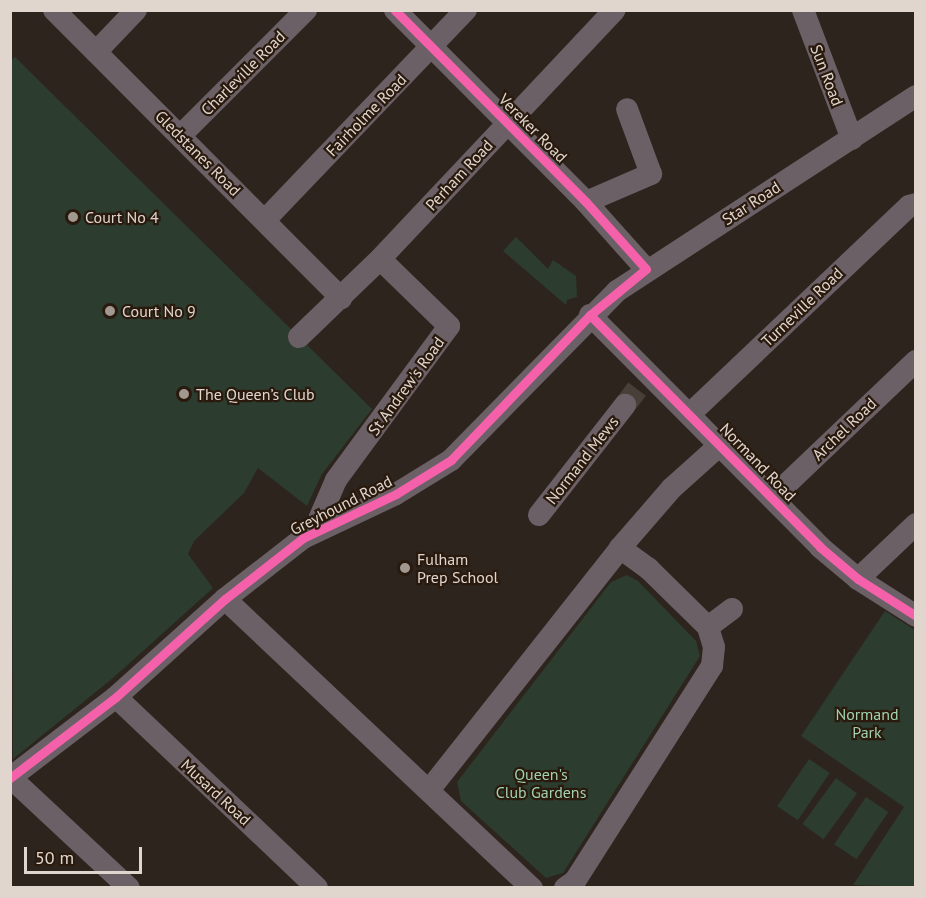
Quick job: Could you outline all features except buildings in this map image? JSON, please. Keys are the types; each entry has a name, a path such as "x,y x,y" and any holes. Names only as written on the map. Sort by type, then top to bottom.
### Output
{"street":[{"name":"Gledstanes Road","path":"54,10 181,135 340,298"},
{"path":"96,52 136,10"},
{"name":"Charleville Road","path":"181,135 306,10"},
{"name":"Vereker Road","path":"395,10 586,202 646,269"},
{"name":"Fairholme Road","path":"265,220 466,10"},
{"name":"Perham Road","path":"299,337 380,259 615,10"},
{"name":"Sun Road","path":"802,10 852,139"},
{"name":"Star Road","path":"590,315 646,269 852,139 915,96"},
{"path":"586,202 651,174 627,109"},
{"name":"Turneville Road","path":"691,414 909,206 915,204"},
{"name":"St Andrew's Road","path":"322,528 320,517 336,480 449,326 380,259"},
{"name":"Normand Road","path":"590,315 638,390 691,414 820,547 858,579 915,616"},
{"name":"Greyhound Road","path":"11,778 116,697 225,599 294,544 322,528 396,494 451,460 590,315"},
{"name":"Archel Road","path":"772,498 915,361"},
{"name":"Normand Mews","path":"539,515 638,390"},
{"path":"430,789 620,548 672,488 720,445"},
{"path":"858,579 915,524"},
{"path":"565,888 575,881 712,666 714,647 708,627 649,569 620,548"},
{"path":"225,599 430,789 532,888"},
{"path":"708,627 732,609"},
{"name":"Musard Road","path":"116,697 317,888"},
{"path":"11,778 129,888"}],"green space":[{"name":"The Queen’s Club","path":"15,57 372,409 322,474 307,506 258,468 244,493 194,541 188,554 213,588 113,678 13,759 10,61"},
{"path":"516,237 548,269 553,260 576,276 577,297 567,300 566,305 503,251"},
{"name":"Queen's Club Gardens","path":"627,575 638,581 696,641 700,656 563,873 546,878 461,801 457,782 611,582"},
{"name":"Normand Park","path":"885,611 915,630 915,887 853,885 904,807 801,736"},
{"path":"809,759 830,773 798,820 777,806"},
{"path":"836,778 857,793 824,839 802,824"},
{"path":"866,797 888,812 857,859 834,844"}],"tunnel":[{"path":"625,405 637,389"}],"cycle path":[{"path":"10,778 116,697 225,599 303,538 396,494 451,460 590,315 646,269 586,202 395,10"},
{"path":"590,315 820,547 858,579 916,616"}],"place":[{"name":"Court No 4","path":"73,217"},
{"name":"Court No 9","path":"110,311"},
{"name":"The Queen’s Club","path":"184,394"},
{"name":"Fulham Prep School","path":"405,568"}]}
